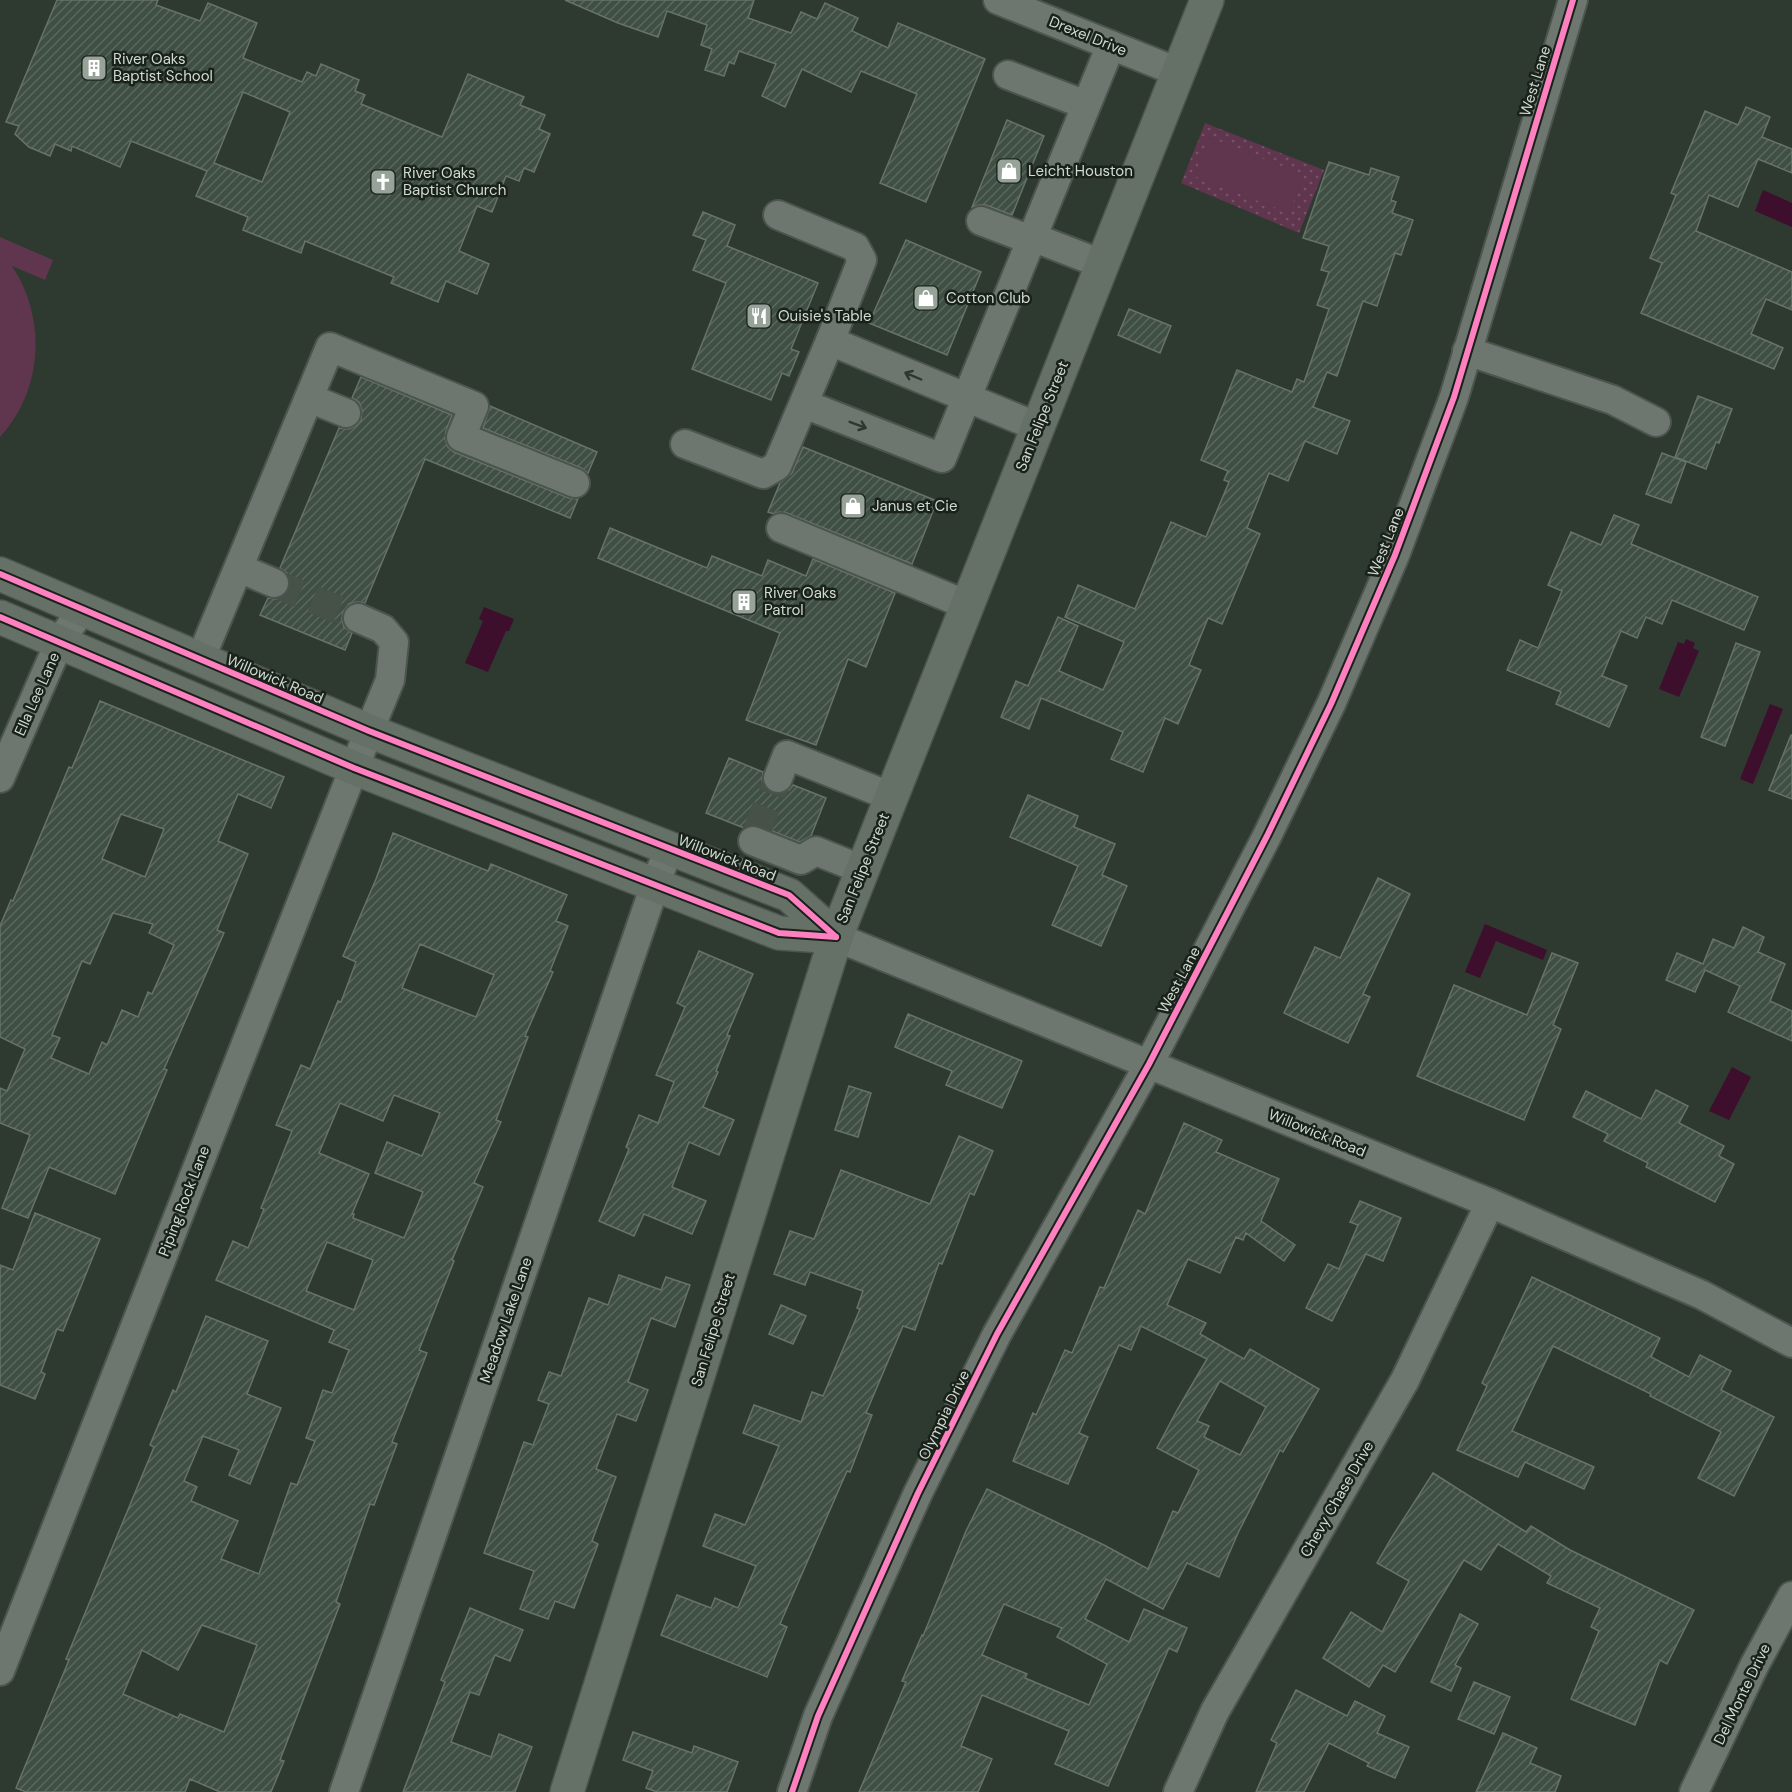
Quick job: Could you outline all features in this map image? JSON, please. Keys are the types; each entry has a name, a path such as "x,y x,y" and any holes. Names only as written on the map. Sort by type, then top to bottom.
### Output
{"main road":[{"name":"San Felipe Street","path":"567,1792 836,937 1207,0"},
{"name":"Willowick Road","path":"0,574 369,731 789,895 836,937"},
{"name":"Willowick Road","path":"0,618 354,768 778,933 836,937"}],"street":[{"name":"Drexel Drive","path":"998,0 1178,72"},
{"name":"West Lane","path":"1149,1064 1267,836 1331,704 1395,555 1454,397 1573,0"},
{"path":"804,404 942,458 1111,45"},
{"path":"1008,75 1086,105"},
{"path":"685,444 763,474 777,466 830,341 862,260 855,247 778,214"},
{"path":"981,221 1102,264"},
{"path":"830,341 1038,427"},
{"path":"200,660 330,347 474,406 461,437 575,483"},
{"path":"1467,351 1613,400 1656,422"},
{"path":"309,398 346,413"},
{"path":"781,528 967,605"},
{"path":"238,568 274,583"},
{"name":"Ella Lee Lane","path":"44,592 59,643"},
{"name":"Ella Lee Lane","path":"0,778 59,643 81,609"},
{"name":"Piping Rock Lane","path":"0,1671 390,680 394,642 383,629 358,618"},
{"path":"778,778 787,755 892,796"},
{"path":"740,876 755,837 801,860 816,851 863,870"},
{"name":"Meadow Lake Lane","path":"344,1792 669,848"},
{"name":"Willowick Road","path":"836,937 1490,1203 1702,1295 1792,1343"},
{"name":"Olympia Drive","path":"792,1792 818,1716 918,1493 997,1334 1149,1064"},
{"name":"Chevy Chase Drive","path":"1178,1792 1215,1711 1405,1380 1490,1203"},
{"name":"Del Monte Drive","path":"1694,1792 1754,1666 1792,1596"}],"shaded area":[{"path":"1205,123 1324,170 1299,233 1181,183"},
{"path":"1209,137 1304,175 1289,213 1194,176"},
{"path":"1763,190 1792,203 1792,227 1755,211"},
{"path":"0,237 53,260 45,280 12,266 31,308 35,331 35,354 32,376 25,398 14,419 0,437"},
{"path":"484,607 514,619 509,631 506,631 488,672 465,663 483,621 479,619"},
{"path":"1686,639 1695,643 1693,648 1699,651 1679,697 1659,689 1678,642 1684,644"},
{"path":"1770,704 1783,709 1753,784 1740,779"},
{"path":"1485,924 1547,950 1543,960 1496,941 1480,978 1465,972"},
{"path":"1732,1067 1751,1077 1729,1120 1709,1111"}],"building":[{"path":"57,0 158,0 156,5 200,21 208,3 257,23 243,58 302,82 307,72 316,76 321,64 359,80 355,91 365,95 361,104 442,137 468,74 524,97 520,105 545,115 539,129 550,134 534,172 524,168 519,181 506,176 492,212 477,206 459,251 489,264 477,294 446,281 438,302 391,283 394,277 305,241 301,253 243,230 248,217 196,196 207,171 131,141 120,167 72,146 71,151 55,144 50,156 29,147 15,134 19,126 6,122","holes":["243,92 290,112 262,182 214,163"]},
{"path":"565,0 754,0 748,18 791,33 801,12 817,19 825,3 858,18 852,31 888,48 898,23 985,59 926,202 880,183 917,94 861,71 851,92 802,69 785,107 762,96 776,64 739,51 734,64 729,62 724,76 705,70 712,49 701,45 707,25 667,11 658,37"},
{"path":"1746,107 1770,117 1762,137 1792,149 1792,173 1758,159 1738,207 1709,195 1696,231 1792,272 1792,310 1766,299 1751,334 1783,348 1774,369 1641,313 1662,263 1650,258 1676,195 1671,193 1705,111 1738,125"},
{"path":"1007,120 1044,136 1012,215 986,205 972,207"},
{"path":"1329,162 1369,175 1371,168 1399,177 1391,200 1396,202 1392,213 1413,220 1401,255 1395,253 1377,306 1363,301 1337,376 1327,372 1313,407 1350,421 1337,454 1305,441 1288,481 1269,473 1247,528 1260,534 1222,624 1208,618 1189,665 1201,670 1178,724 1165,718 1143,772 1111,759 1123,732 1041,698 1029,729 1001,717 1016,681 1028,686 1058,617 1078,626 1059,671 1103,690 1124,642 1065,617 1078,585 1135,609 1171,522 1206,537 1229,482 1224,480 1228,471 1201,460 1237,370 1292,392 1297,379 1304,382 1329,309 1317,305 1329,272 1321,270 1329,246 1303,238"},
{"name":"Ouisie's Table","path":"703,212 735,225 727,246 818,283 791,349 799,352 789,376 782,373 771,400 692,369 726,283 693,270 706,240 693,235"},
{"name":"Cotton Club","path":"906,240 981,272 947,355 869,323"},
{"path":"1129,309 1171,326 1160,353 1118,335"},
{"path":"361,377 452,415 445,439 448,447 454,452 569,498 578,499 570,518 425,459 365,603 349,604 343,612 344,627 352,633 345,650 260,615 268,598 277,599 289,590 290,580 287,573 280,568 339,428 349,429 361,420 362,410 359,402 352,398"},
{"path":"1698,396 1732,409 1706,469 1675,457"},
{"path":"490,406 597,452 588,473 581,468 483,428"},
{"name":"Janus et Cie","path":"803,447 937,501 912,564 787,513 768,512 780,483 792,473"},
{"path":"1662,453 1686,462 1671,503 1646,494"},
{"path":"1614,515 1639,525 1631,544 1758,597 1744,630 1672,600 1662,624 1646,617 1637,638 1621,631 1602,676 1627,686 1609,727 1556,704 1561,692 1507,670 1520,640 1538,648 1562,591 1548,585 1571,532 1601,545"},
{"path":"610,528 707,568 712,556 762,576 768,560 806,576 813,559 895,593 866,667 848,659 816,745 746,720 780,633 598,558"},
{"path":"1736,643 1760,652 1725,746 1701,737"},
{"path":"100,701 284,777 271,808 238,794 218,841 248,854 217,930 224,933 164,1069 167,1070 115,1194 49,1167 28,1218 2,1208 30,1135 0,1123 0,1088 7,1091 25,1049 0,1037 0,926 11,900 13,901 69,767 72,768","holes":["121,814 164,829 145,877 102,859","113,913 153,924 149,933 174,945 152,994 148,992 138,1017 122,1010 107,1045 102,1042 89,1074 51,1058 60,1038 52,1035 82,961 90,964"]},
{"path":"1792,735 1792,799 1769,790"},
{"path":"729,758 763,772 762,781 771,793 781,794 793,785 826,798 811,836 800,842 759,826 751,825 744,828 706,813"},
{"path":"1028,795 1078,816 1074,827 1115,844 1102,875 1127,886 1101,946 1052,925 1078,866 1010,837"},
{"path":"393,833 488,871 491,864 567,895 556,921 568,926 550,971 553,972 525,1036 528,1037 496,1120 501,1122 474,1183 483,1187 452,1260 454,1261 419,1350 427,1353 392,1442 397,1444 374,1505 370,1504 336,1602 340,1604 280,1760 284,1761 271,1792 220,1792 190,1779 185,1792 26,1792 16,1788 69,1660 66,1659 154,1447 150,1445 173,1390 176,1392 206,1316 268,1341 247,1394 281,1408 250,1484 229,1475 239,1450 203,1436 184,1481 197,1487 191,1501 238,1521 221,1559 259,1574 291,1483 297,1485 315,1441 306,1438 323,1390 332,1393 349,1350 329,1342 334,1330 216,1280 233,1241 248,1248 264,1209 261,1208 292,1131 276,1125 301,1065 310,1069 338,1001 341,1002 356,962 343,956","holes":["420,944 494,975 476,1017 402,988","394,1095 440,1113 422,1156 387,1142 375,1173 423,1192 404,1238 353,1218 354,1214 352,1214 369,1174 319,1153 340,1103 383,1121","327,1242 373,1260 354,1310 306,1291","202,1625 257,1645 224,1732 180,1714 178,1718 123,1694 142,1650 178,1670"]},
{"path":"1378,878 1410,894 1363,994 1370,997 1348,1043 1284,1013 1315,947 1340,958"},
{"path":"1743,927 1764,937 1758,952 1785,964 1770,1001 1792,1011 1792,1041 1728,1012 1740,986 1705,970 1695,992 1666,980 1677,953 1703,964 1713,939 1734,948"},
{"path":"699,951 753,974 727,1035 730,1036 703,1107 734,1120 719,1155 689,1142 672,1187 706,1201 692,1234 644,1214 634,1236 599,1221 629,1149 626,1147 639,1115 658,1123 674,1082 656,1075 685,1007 677,1003"},
{"path":"1552,953 1578,963 1553,1025 1561,1029 1524,1120 1417,1076 1454,985 1527,1015"},
{"path":"908,1014 1022,1061 1002,1108 946,1085 952,1071 895,1047"},
{"path":"849,1086 871,1093 858,1137 835,1130"},
{"path":"1656,1090 1688,1106 1679,1123 1724,1146 1719,1156 1734,1164 1715,1202 1646,1167 1648,1163 1604,1141 1608,1134 1573,1117 1586,1091 1641,1119"},
{"path":"1184,1123 1222,1140 1216,1152 1279,1179 1261,1221 1295,1245 1284,1261 1246,1233 1243,1240 1236,1237 1220,1273 1188,1259 1167,1305 1206,1323 1200,1334 1244,1359 1250,1349 1319,1389 1283,1452 1280,1450 1238,1533 1219,1577 1187,1563 1163,1609 1106,1579 1085,1619 1129,1642 1144,1609 1187,1628 1177,1652 1169,1648 1108,1786 1055,1764 1069,1731 982,1695 961,1746 992,1759 978,1792 859,1792 906,1682 902,1681 966,1531 987,1489 1104,1545 1148,1569 1173,1511 1178,1513 1199,1470 1157,1448 1207,1359 1141,1326 1131,1350 1119,1345 1079,1433 1088,1437 1068,1484 1013,1461 1033,1413 1036,1415 1065,1350 1072,1353 1100,1287 1104,1288 1138,1210 1145,1214","holes":["1220,1381 1266,1407 1240,1455 1204,1437 1209,1426 1197,1421","1004,1604 1062,1628 1057,1637 1107,1664 1089,1705 1025,1678 1027,1674 982,1655"]},
{"path":"959,1136 993,1151 974,1195 970,1193 942,1264 939,1263 915,1330 903,1326 866,1413 872,1415 850,1472 847,1471 780,1624 787,1627 767,1677 661,1635 677,1595 711,1608 715,1598 738,1608 756,1566 703,1546 715,1514 745,1525 779,1446 743,1433 754,1405 801,1422 812,1392 823,1396 860,1309 857,1308 863,1291 810,1272 805,1285 774,1274 790,1231 814,1239 841,1170 930,1204"},
{"path":"1360,1201 1401,1218 1383,1261 1366,1254 1332,1321 1306,1308 1328,1264 1339,1269 1358,1225 1350,1222"},
{"path":"35,1213 100,1239 63,1331 57,1329 41,1372 45,1374 35,1399 0,1385 0,1265 13,1270"},
{"path":"619,1275 661,1290 666,1277 690,1285 675,1327 651,1318 628,1382 648,1390 636,1421 617,1414 596,1469 616,1477 592,1541 598,1544 574,1608 555,1601 548,1619 520,1609 534,1571 484,1553 524,1442 533,1445 549,1404 538,1400 549,1372 561,1376 589,1298 608,1305"},
{"path":"1532,1277 1660,1338 1651,1357 1689,1377 1700,1355 1731,1371 1721,1390 1774,1417 1734,1496 1698,1478 1721,1432 1650,1396 1651,1394 1553,1346 1512,1431 1594,1467 1584,1489 1525,1462 1518,1477 1457,1450 1487,1386 1482,1383"},
{"path":"781,1305 806,1316 793,1344 769,1334"},
{"path":"1433,1473 1526,1532 1531,1526 1570,1550 1694,1610 1667,1664 1660,1660 1635,1725 1571,1699 1599,1631 1591,1627 1600,1608 1547,1583 1551,1576 1498,1544 1481,1570 1464,1560 1395,1672 1383,1665 1369,1687 1323,1658 1351,1612 1382,1632 1409,1581 1377,1563"},
{"path":"470,1608 523,1630 510,1661 495,1655 479,1695 470,1692 451,1742 491,1757 499,1734 532,1747 515,1792 403,1792 445,1682 441,1680"},
{"path":"1460,1614 1478,1624 1455,1665 1461,1668 1451,1691 1431,1682"},
{"path":"1474,1682 1510,1697 1494,1734 1458,1719"},
{"path":"1296,1690 1347,1716 1355,1701 1385,1716 1377,1733 1409,1747 1395,1778 1367,1766 1369,1763 1329,1743 1304,1792 1256,1792 1277,1743 1271,1740"},
{"path":"633,1732 692,1753 694,1746 738,1762 727,1792 657,1792 646,1788 653,1771 623,1760"},
{"path":"1503,1733 1537,1748 1530,1763 1561,1776 1555,1792 1476,1792"}],"tunnel":[{"path":"274,583 358,618"},
{"path":"756,833 778,778"}],"cycle path":[{"path":"792,1792 818,1716 918,1493 997,1334 1149,1064 1267,836 1331,704 1395,555 1454,397 1573,0"},
{"path":"0,574 369,731 789,895 836,937"},
{"path":"0,617 354,768 779,933 836,937"}],"place":[{"name":"River Oaks Baptist School","path":"94,68"},
{"name":"Leicht Houston","path":"1009,171"},
{"name":"River Oaks Baptist Church","path":"383,182"},
{"name":"Cotton Club","path":"926,298"},
{"name":"Ouisie's Table","path":"759,316"},
{"name":"Janus et Cie","path":"853,506"},
{"name":"River Oaks Patrol","path":"744,602"}]}
